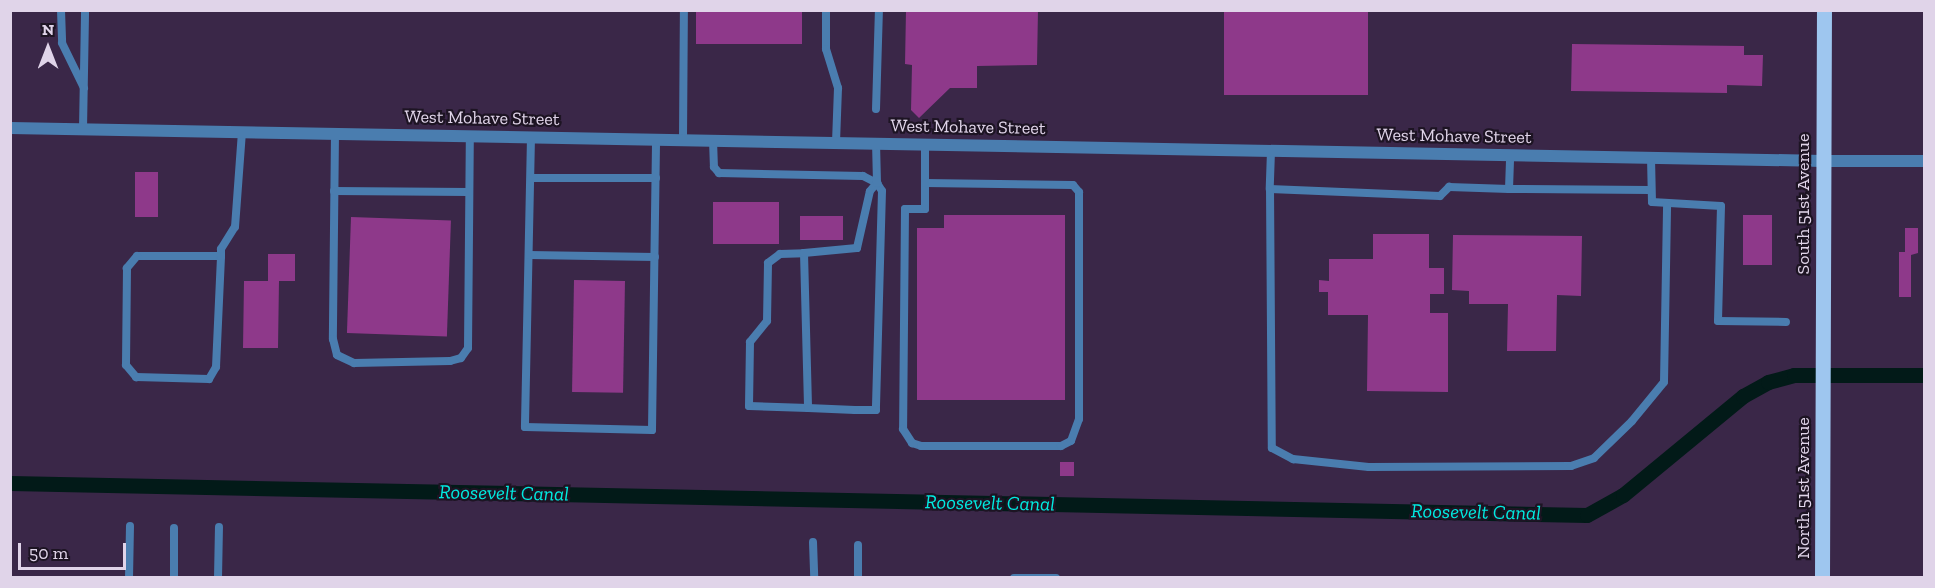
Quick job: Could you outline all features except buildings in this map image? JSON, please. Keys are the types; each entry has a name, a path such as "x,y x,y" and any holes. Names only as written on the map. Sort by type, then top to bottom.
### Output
{"main road":[{"name":"South 51st Avenue","path":"1823,398 1824,10"},
{"name":"North 51st Avenue","path":"1822,578 1823,398"}],"street":[{"name":"West Mohave Street","path":"10,128 1510,156 1924,161"}],"lane":[{"path":"61,10 62,43 84,89"},
{"path":"83,129 85,10"},
{"path":"682,139 684,10"},
{"path":"826,10 826,49 838,88 836,142"},
{"path":"876,109 879,10"},
{"path":"221,256 137,256 128,268 126,366 136,377 209,380 216,367 221,256 236,227 242,132"},
{"path":"335,133 333,339 337,355 354,363 461,358 468,348 470,136"},
{"path":"531,137 525,427 652,430 656,139"},
{"path":"713,140 714,167 719,173 863,176 877,183"},
{"path":"876,143 877,183 882,191 876,410 749,406 750,342 767,321 768,263 780,254 856,248 870,191 877,183"},
{"path":"925,144 925,183 925,209 905,209 903,429 912,442 921,446 1061,446 1071,441 1079,419 1079,192 1073,185 925,183"},
{"path":"1271,151 1272,448 1293,459 1369,467 1571,466 1594,458 1632,421 1664,382 1667,205"},
{"path":"1509,189 1510,156"},
{"path":"1651,158 1652,202 1667,205 1721,206 1718,321 1786,322"},
{"path":"531,178 656,178"},
{"path":"1270,189 1440,196 1449,187 1650,189"},
{"path":"334,191 469,192"},
{"path":"804,253 808,408"},
{"path":"529,255 655,257"},
{"path":"129,578 130,526"},
{"path":"218,578 219,527"},
{"path":"174,528 174,578"},
{"path":"813,542 814,578"},
{"path":"858,545 858,578"},
{"path":"1014,578 1056,578"}],"waterway":[{"name":"Roosevelt Canal","path":"10,483 1587,515 1623,495 1743,396 1768,382 1794,375 1924,375"}]}
